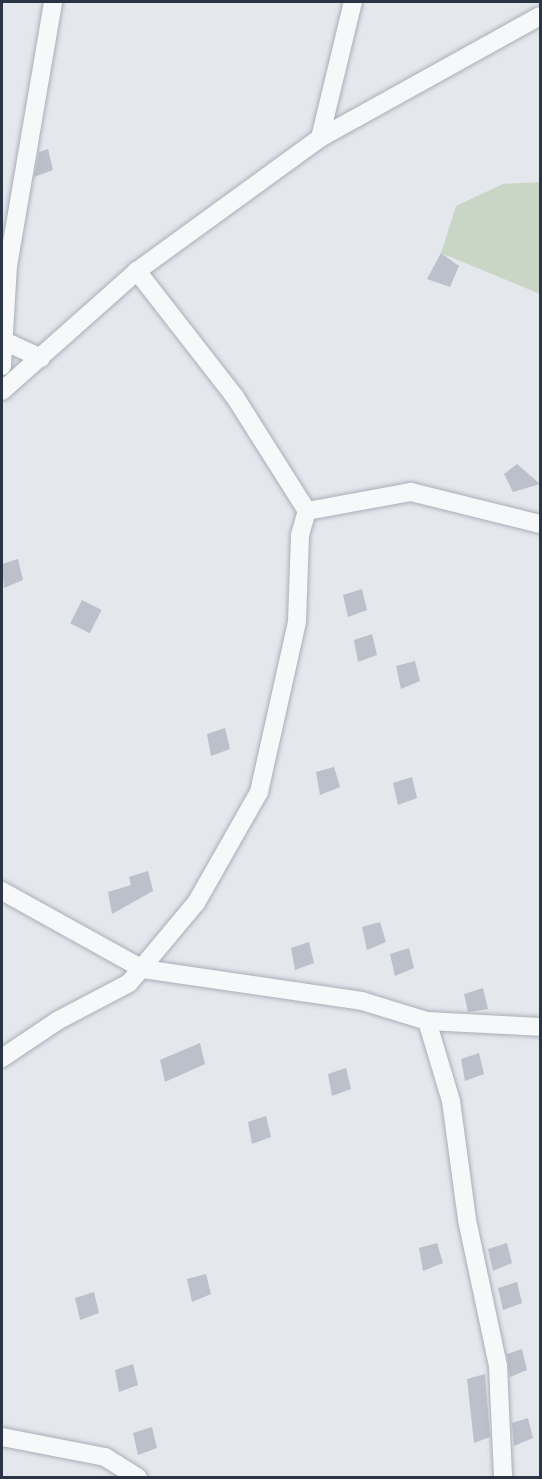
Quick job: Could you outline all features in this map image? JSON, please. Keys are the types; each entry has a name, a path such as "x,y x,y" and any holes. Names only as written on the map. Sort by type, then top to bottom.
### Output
{"street":[{"path":"2,366 2,340 10,255 52,2"},
{"path":"320,138 353,2"},
{"path":"2,391 137,272 320,138 540,16"},
{"path":"2,1058 57,1020 129,984 196,903 259,792 297,622 300,535 307,511 235,397 137,272"},
{"path":"2,340 41,358"},
{"path":"307,511 411,492 540,524"},
{"path":"2,891 143,969 362,1001 427,1021 540,1027"},
{"path":"427,1021 451,1101 467,1220 498,1366 503,1478"},
{"path":"2,1437 105,1457 138,1478"}],"green space":[{"path":"540,182 540,294 441,253 456,206 503,184"}],"building":[{"path":"48,149 53,170 34,177 39,152"},
{"path":"441,253 459,266 450,287 427,279"},
{"path":"517,464 540,484 513,492 504,474"},
{"path":"18,559 23,580 4,588 2,564"},
{"path":"362,589 367,610 348,617 343,595"},
{"path":"82,600 102,610 90,633 70,623"},
{"path":"372,634 377,655 358,662 354,640"},
{"path":"415,661 420,681 401,689 396,666"},
{"path":"225,728 230,749 211,756 207,734"},
{"path":"334,767 340,787 320,795 316,772"},
{"path":"412,777 417,798 398,805 393,783"},
{"path":"148,871 153,891 112,914 108,892 131,885 129,877"},
{"path":"380,922 386,942 367,950 362,927"},
{"path":"309,942 314,963 295,970 291,948"},
{"path":"409,948 414,968 395,976 390,954"},
{"path":"483,988 488,1009 468,1012 464,994"},
{"path":"200,1043 205,1064 165,1082 160,1060"},
{"path":"479,1053 484,1074 465,1081 461,1059"},
{"path":"346,1068 351,1089 332,1096 328,1074"},
{"path":"266,1116 271,1137 252,1144 248,1122"},
{"path":"437,1243 443,1263 423,1271 419,1248"},
{"path":"507,1243 512,1263 493,1271 488,1249"},
{"path":"206,1274 211,1294 192,1302 187,1279"},
{"path":"517,1282 522,1303 503,1310 498,1288"},
{"path":"94,1292 99,1313 80,1320 75,1298"},
{"path":"522,1349 527,1370 510,1377 507,1354"},
{"path":"133,1364 138,1385 119,1392 115,1370"},
{"path":"485,1374 490,1437 474,1443 467,1379"},
{"path":"528,1418 533,1438 514,1446 512,1423"},
{"path":"152,1427 157,1448 138,1455 133,1433"}]}
